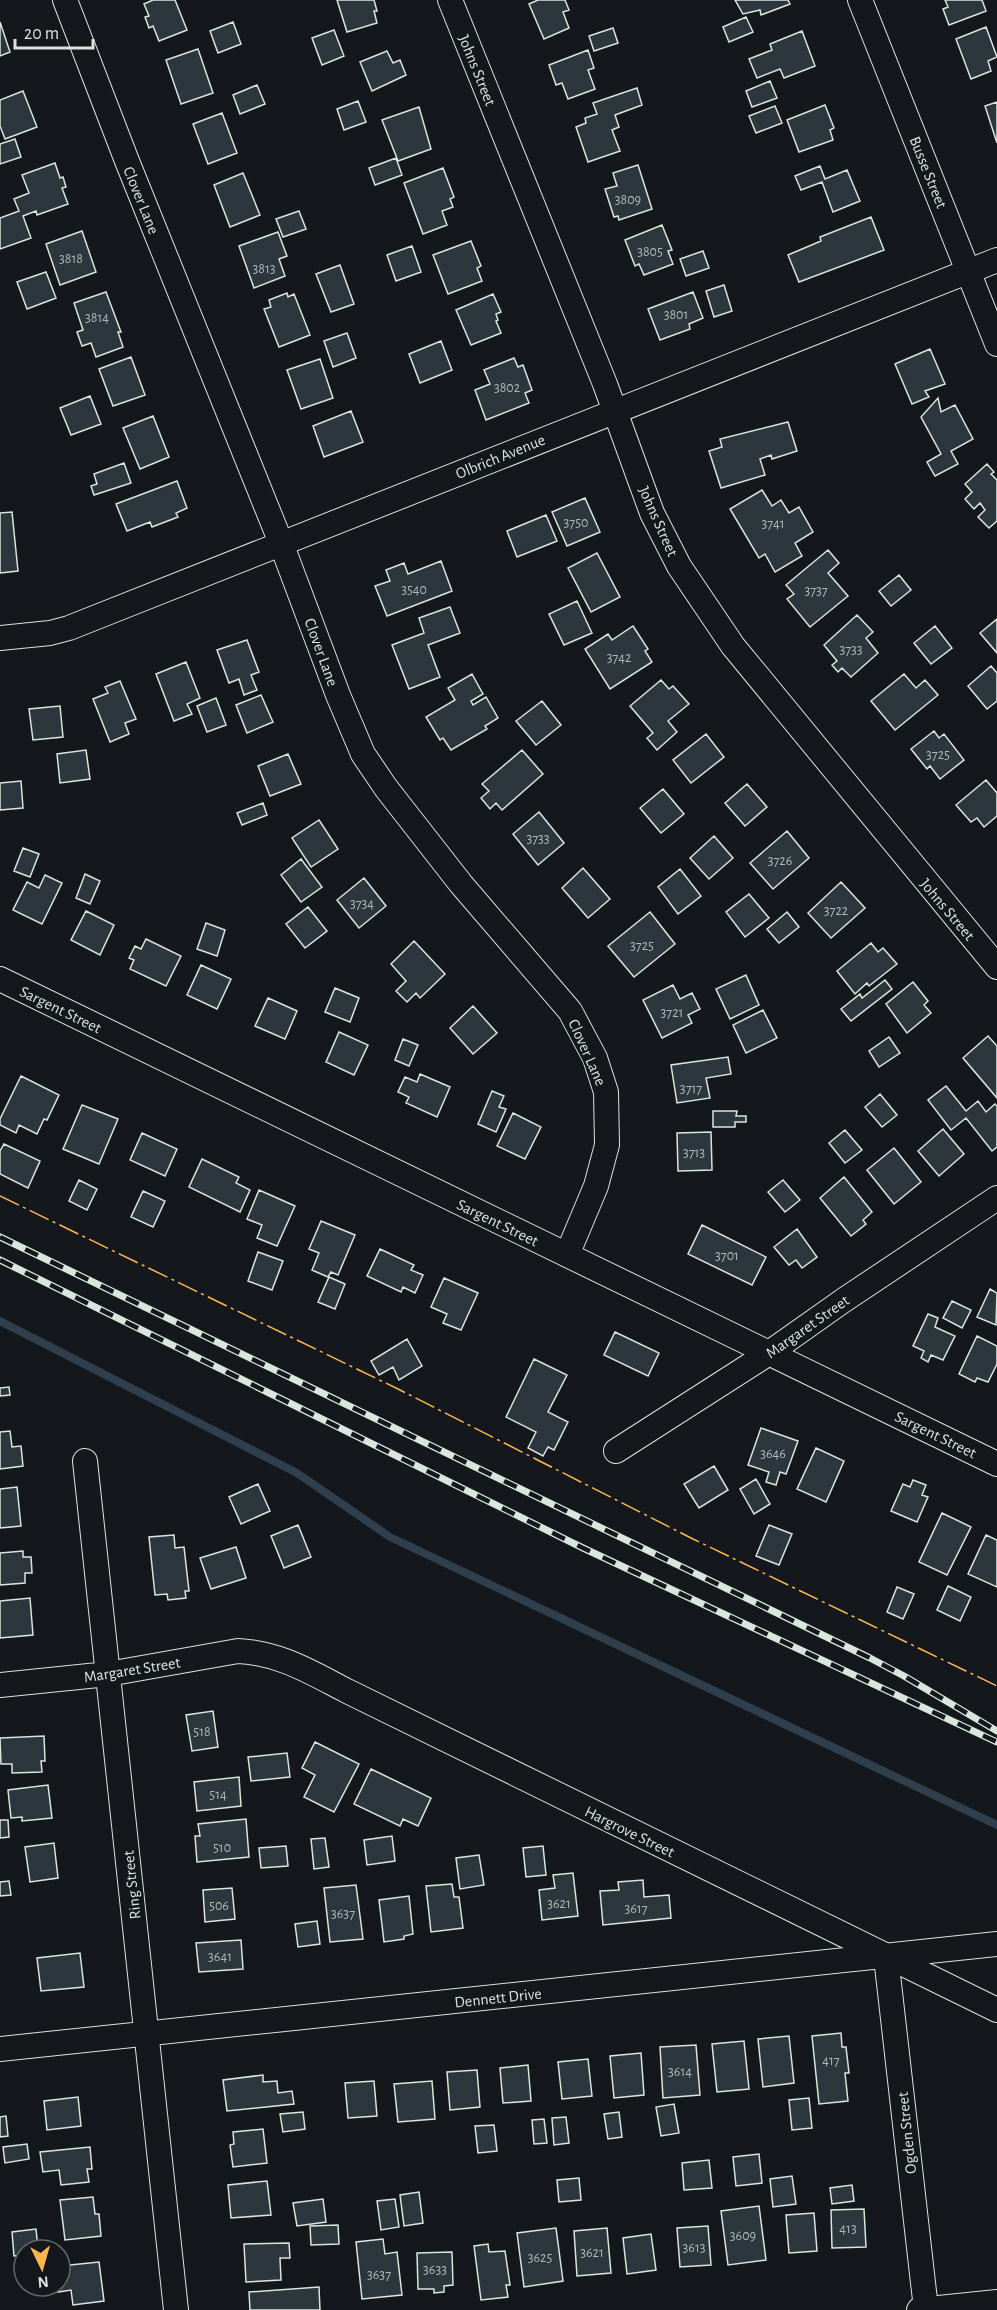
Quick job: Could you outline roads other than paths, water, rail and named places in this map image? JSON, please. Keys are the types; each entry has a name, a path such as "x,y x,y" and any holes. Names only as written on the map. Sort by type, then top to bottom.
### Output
{"street":[{"name":"Clover Lane","path":"65,0 363,754 386,788 461,884 570,1011 595,1058 606,1092 607,1145 596,1186 567,1256"},
{"name":"Johns Street","path":"450,0 615,411 652,513 679,566 733,646 997,967"},
{"name":"Busse Street","path":"860,0 997,344"},
{"name":"Olbrich Avenue","path":"0,638 50,633 69,628 997,260"},
{"name":"Sargent Street","path":"0,979 997,1464"},
{"name":"Margaret Street","path":"616,1451 769,1353 997,1198"},
{"name":"Ring Street","path":"85,1461 176,2310"},
{"name":"Margaret Street","path":"0,1685 108,1674 238,1651 262,1653"},
{"name":"Hargrove Street","path":"262,1653 296,1664 368,1702 997,2010"},
{"name":"Dennett Drive","path":"0,2049 997,1944"},
{"name":"Ogden Street","path":"886,1957 926,2309"},
{"path":"919,2310 997,2302"}],"waterway":[{"path":"0,1321 297,1473 390,1537 997,1825"}],"railway":[{"path":"0,1237 870,1658 997,1731"},
{"path":"0,1260 583,1548 997,1742"}]}
